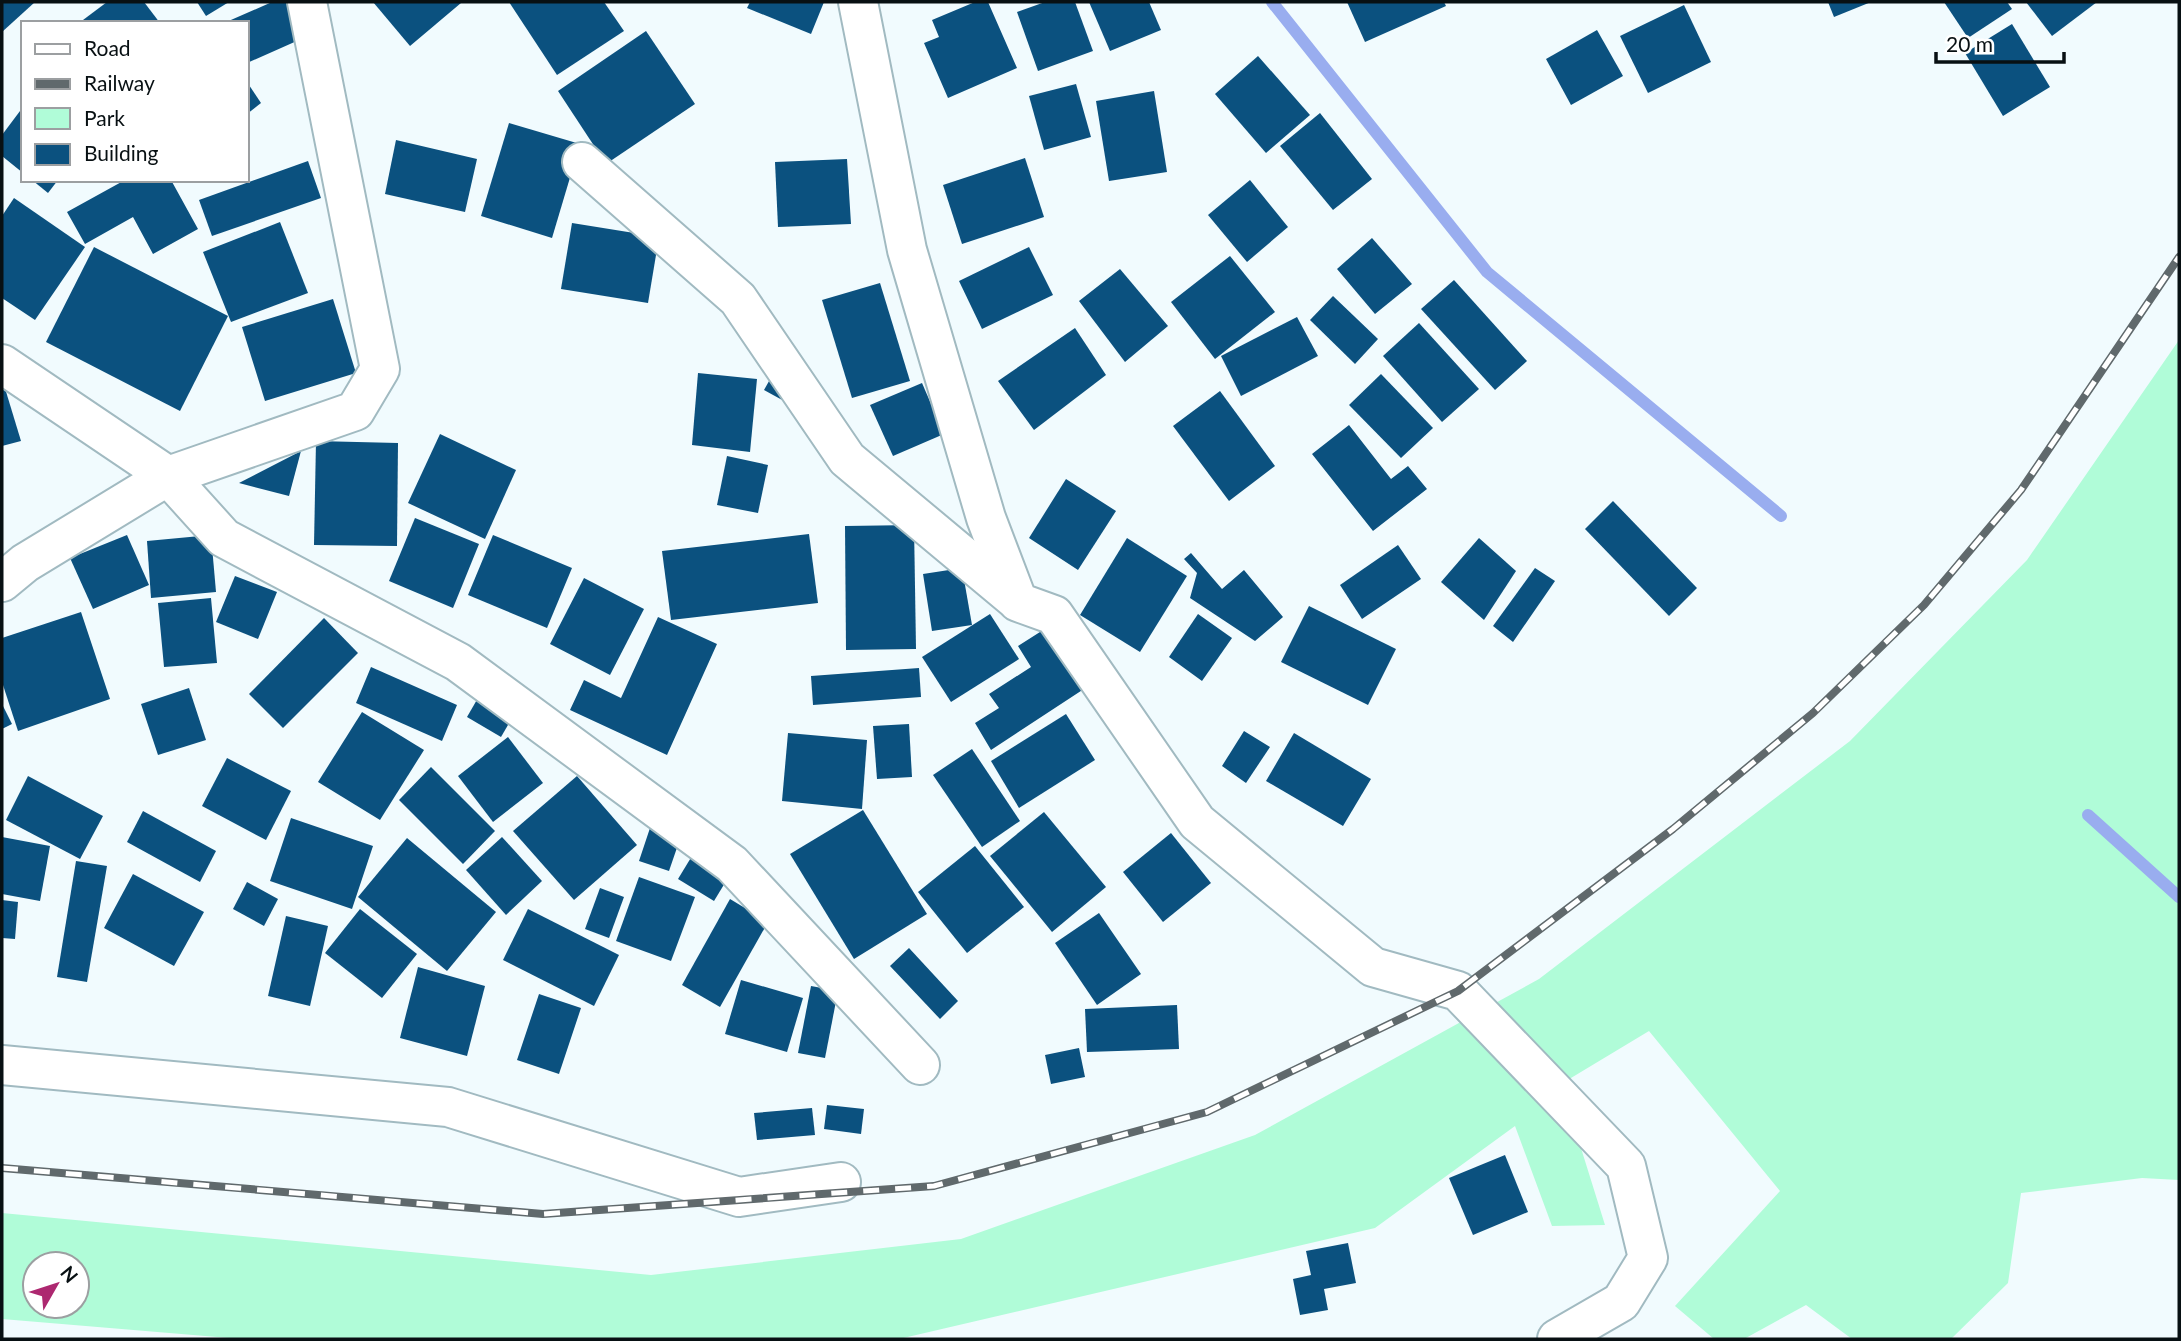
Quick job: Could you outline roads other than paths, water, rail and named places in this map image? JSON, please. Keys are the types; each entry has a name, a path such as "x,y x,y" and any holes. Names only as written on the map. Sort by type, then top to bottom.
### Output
{"street":[{"path":"2,582 25,563 168,476 355,411 380,369 307,2"},
{"path":"858,2 907,250 986,518 1018,602"},
{"path":"582,162 738,299 847,458 1018,602 1054,615 1197,822 1373,967 1458,991 1626,1166 1648,1258 1621,1302 1557,1339"},
{"path":"2,364 168,476 225,538 458,662 732,864 920,1065"},
{"path":"2,1065 448,1107 739,1197 841,1182"}],"waterway":[{"path":"1272,2 1487,272 1781,516"},
{"path":"2088,815 2179,897"}],"railway":[{"path":"2,1168 543,1214 934,1186 1207,1112 1458,991 1673,829 1813,713 1924,605 2021,490 2179,257"}]}
